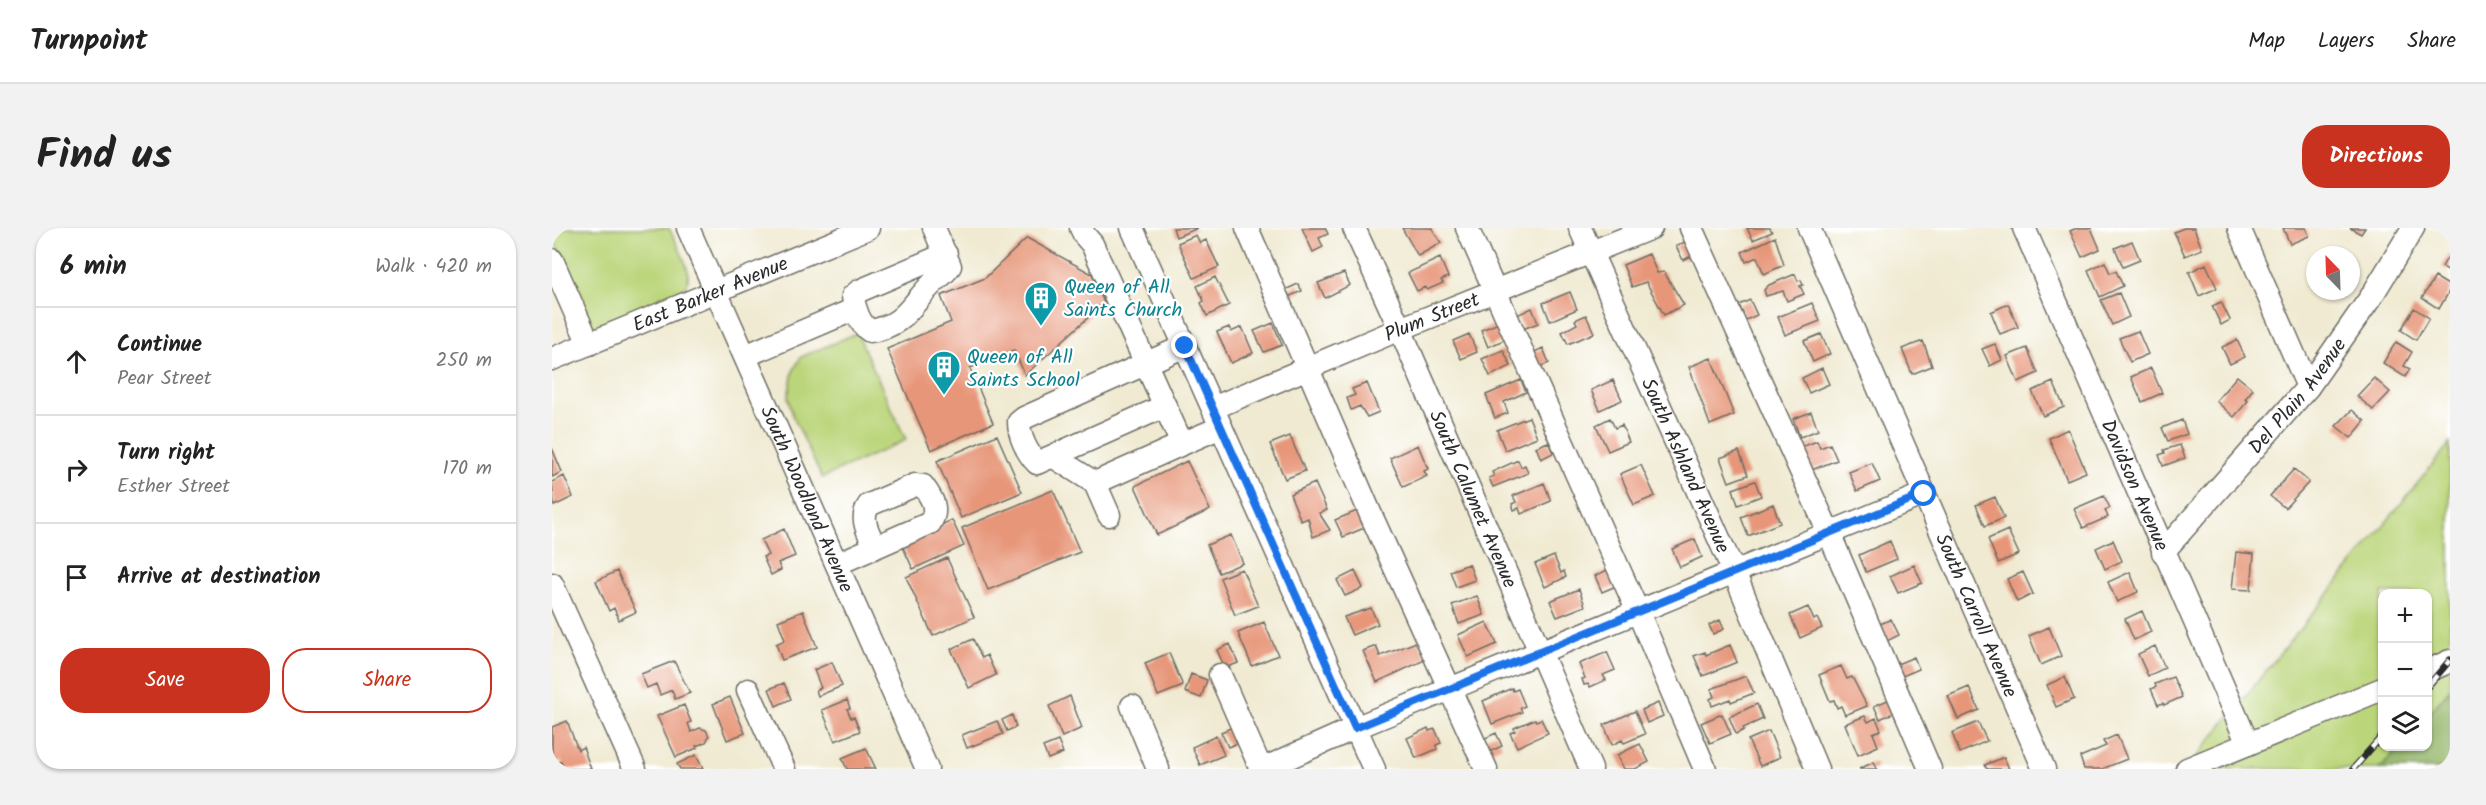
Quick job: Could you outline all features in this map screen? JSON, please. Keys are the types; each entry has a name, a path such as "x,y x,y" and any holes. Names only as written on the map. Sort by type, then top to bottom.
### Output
{"street":[{"name":"South Woodland Avenue","path":"688,228 927,769"},
{"name":"East Barker Avenue","path":"552,359 717,292 821,237 868,228"},
{"path":"934,228 946,254 950,266 946,273 932,284 901,320 870,332 866,328 855,309 853,296 859,291 946,254"},
{"path":"1081,228 1092,244 1182,444"},
{"path":"1132,228 1374,769"},
{"path":"1247,228 1371,515 1486,769"},
{"name":"South Calumet Avenue","path":"1354,228 1591,769"},
{"path":"1467,228 1638,612 1705,769"},
{"name":"South Ashland Avenue","path":"1580,228 1734,572 1817,769"},
{"name":"Plum Street","path":"1095,483 1182,444 1217,417 1308,368 1651,228"},
{"path":"1691,228 1829,533 1930,769"},
{"name":"South Carroll Avenue","path":"1809,228 2044,769"},
{"name":"Davidson Avenue","path":"2024,228 2248,744"},
{"path":"2239,228 2308,387"},
{"name":"Del Plain Avenue","path":"2163,552 2308,387 2372,297 2413,228"},
{"path":"552,260 589,344"},
{"path":"745,356 855,309"},
{"path":"1165,406 1036,464 1019,430 1019,422 1185,346"},
{"path":"1054,457 1095,483 1109,515"},
{"path":"1220,675 1262,769 1355,728 1924,494"},
{"path":"837,564 875,547"},
{"path":"552,584 635,769"},
{"path":"2432,668 2450,661"},
{"path":"748,690 784,769"},
{"path":"2187,769 2378,691"},
{"path":"1132,706 1158,769"}],"green space":[{"path":"552,228 669,228 685,261 688,278 686,286 681,292 593,329 552,235"},
{"path":"857,333 906,440 822,478 793,416 788,397 793,371 801,357"},
{"path":"2450,443 2450,689 2432,710 2432,589 2378,589 2378,751 2396,751 2380,769 2187,769"},
{"path":"2450,689 2450,769 2380,769 2396,751 2432,751 2432,710"}],"building":[{"path":"1173,228 1198,228 1176,237"},
{"path":"1302,228 1325,228 1328,234 1319,238 1323,247 1313,252"},
{"path":"1402,228 1432,228 1441,243 1418,256"},
{"path":"1747,228 1770,228 1772,232 1753,240"},
{"path":"2077,228 2091,228 2100,249 2082,257 2070,231"},
{"path":"2184,228 2194,228 2202,249 2185,256 2174,232"},
{"path":"2283,228 2306,228 2309,236 2290,244"},
{"path":"2350,228 2365,228 2361,234"},
{"path":"1196,235 1200,243 1206,240 1219,267 1194,278 1178,243"},
{"path":"1775,237 1784,265 1764,274 1757,257 1746,262 1742,252"},
{"path":"1027,238 1092,274 1104,303 1025,375 1014,350 970,368 993,423 931,450 887,349 951,322 941,296 985,278"},
{"path":"1689,240 1696,254 1683,260 1676,246"},
{"path":"2132,241 2140,260 2123,267 2115,248"},
{"path":"2450,253 2450,271 2442,267"},
{"path":"1649,254 1657,273 1664,272 1684,305 1664,315 1646,282 1632,287 1623,265"},
{"path":"1440,258 1448,277 1441,280 1443,283 1427,290 1425,287 1417,291 1408,273"},
{"path":"2105,262 2110,273 2116,271 2123,286 2100,297 2088,270"},
{"path":"2206,264 2217,288 2199,296 2189,272"},
{"path":"1344,273 1350,285 1325,298 1318,283"},
{"path":"1795,274 1798,281 1801,280 1803,285 1800,286 1804,294 1787,301 1783,291 1766,296 1764,290 1769,285"},
{"path":"1215,277 1229,305 1207,316 1201,303 1204,301 1197,286"},
{"path":"2435,277 2450,286 2439,309 2422,298"},
{"path":"1298,284 1302,291 1288,297 1285,290"},
{"path":"1570,292 1577,309 1550,321 1543,303"},
{"path":"2119,293 2129,317 2112,325 2101,300"},
{"path":"1750,300 1757,315 1746,320 1739,305"},
{"path":"2221,302 2230,320 2221,325 2212,306"},
{"path":"1812,303 1820,321 1785,335 1778,317"},
{"path":"2008,304 2018,327 2000,334 1991,312"},
{"path":"1532,308 1538,323 1523,329 1517,315"},
{"path":"2414,308 2429,318 2416,340 2401,330"},
{"path":"1586,315 1594,333 1568,344 1562,332 1577,324 1575,320"},
{"path":"1273,323 1282,345 1264,352 1254,331"},
{"path":"1499,323 1506,339 1488,347 1481,330"},
{"path":"1229,327 1231,332 1242,327 1253,353 1231,363 1217,332"},
{"path":"2138,331 2148,354 2130,362 2119,338"},
{"path":"1469,334 1477,352 1461,359 1453,341"},
{"path":"1821,334 1830,354 1813,362 1804,341"},
{"path":"2237,340 2245,357 2230,364 2222,347"},
{"path":"1923,341 1932,366 1912,374 1902,349"},
{"path":"2396,342 2412,352 2404,366 2410,369 2405,377 2383,363"},
{"path":"1995,344 2002,360 1990,366 1982,349"},
{"path":"1543,348 1549,363 1537,368 1530,354"},
{"path":"2027,348 2038,373 2018,382 2007,356"},
{"path":"1503,350 1511,366 1490,376 1482,359"},
{"path":"1711,358 1734,415 1710,425 1689,367"},
{"path":"1822,368 1829,384 1809,393 1802,378"},
{"path":"2151,368 2162,393 2142,402 2131,377"},
{"path":"2237,376 2253,389 2245,399 2248,401 2234,417 2216,401"},
{"path":"2374,378 2390,392 2373,410 2357,396"},
{"path":"1521,380 1526,392 1504,402 1508,413 1495,418 1486,395"},
{"path":"1613,380 1622,400 1600,410 1591,390"},
{"path":"2053,382 2064,407 2043,416 2032,391"},
{"path":"1367,383 1379,412 1367,417 1360,406 1351,410 1347,398 1355,395 1352,389"},
{"path":"2352,410 2365,421 2351,438 2336,426"},
{"path":"1811,412 1818,430 1800,437 1793,419"},
{"path":"1529,417 1537,437 1505,450 1497,430"},
{"path":"1610,418 1615,428 1622,425 1629,442 1608,451 1596,425"},
{"path":"2182,420 2187,434 2168,441 2162,428"},
{"path":"2068,429 2086,472 2067,480 2049,438"},
{"path":"997,435 1022,492 961,518 937,461"},
{"path":"1290,436 1305,471 1285,479 1270,444"},
{"path":"1817,441 1820,448 1830,444 1837,460 1809,471 1799,448"},
{"path":"1548,442 1553,453 1541,459 1536,447"},
{"path":"1418,445 1428,469 1424,471 1427,476 1403,487 1390,458"},
{"path":"2180,445 2185,458 2163,466 2159,455 2165,453 2164,450"},
{"path":"552,448 562,472 552,477"},
{"path":"1739,451 1748,475 1729,482 1720,458"},
{"path":"1518,460 1521,467 1525,465 1528,473 1493,487 1489,478 1494,476 1492,472"},
{"path":"1187,461 1210,510 1157,535 1135,486"},
{"path":"1872,463 1880,481 1857,491 1849,472"},
{"path":"1641,465 1655,496 1634,505 1620,474"},
{"path":"2294,469 2309,482 2285,508 2270,496"},
{"path":"564,476 573,497 554,506 552,482"},
{"path":"1755,481 1761,496 1738,505 1733,489"},
{"path":"1315,483 1327,510 1319,513 1330,530 1313,537 1308,518 1301,521 1290,494"},
{"path":"1544,483 1551,501 1521,514 1519,508 1514,510 1512,504 1516,502 1513,496"},
{"path":"1053,490 1080,552 988,590 962,528"},
{"path":"2104,496 2110,508 2105,510 2108,517 2083,528 2074,509"},
{"path":"1995,497 2004,518 1985,526 1976,505"},
{"path":"1773,504 1780,523 1748,536 1741,517"},
{"path":"1357,511 1364,528 1343,537 1335,520"},
{"path":"952,520 964,546 913,569 901,543"},
{"path":"784,529 795,556 778,563 781,570 771,575 763,557 768,555 761,540"},
{"path":"2008,530 2019,554 1998,563 1988,539"},
{"path":"1231,535 1243,563 1219,573 1207,545"},
{"path":"1695,539 1702,557 1680,567 1672,549"},
{"path":"2113,540 2122,561 2105,569 2096,548"},
{"path":"1890,541 1897,559 1866,572 1859,555"},
{"path":"2236,552 2254,554 2251,590 2232,589"},
{"path":"1554,556 1561,573 1564,571 1566,577 1545,587 1535,564"},
{"path":"947,558 974,617 933,636 906,577"},
{"path":"1469,564 1475,580 1456,587 1450,571"},
{"path":"1914,565 1922,583 1898,593 1890,576"},
{"path":"1242,569 1258,606 1235,615 1220,578"},
{"path":"1609,569 1616,586 1602,592 1595,576"},
{"path":"617,571 636,612 619,620 614,608 609,611 596,581"},
{"path":"1355,571 1363,588 1345,596 1337,580"},
{"path":"2023,572 2033,594 2017,602 2007,579"},
{"path":"2130,572 2138,592 2117,602 2108,582"},
{"path":"1579,589 1585,606 1557,617 1550,601"},
{"path":"1477,596 1484,615 1459,624 1452,605"},
{"path":"1808,607 1814,620 1817,618 1822,628 1800,638 1790,615"},
{"path":"1371,608 1378,624 1352,635 1344,617"},
{"path":"803,611 817,647 782,660 776,644 785,640 778,621"},
{"path":"2142,611 2151,632 2134,640 2125,619"},
{"path":"1891,619 1899,635 1883,643 1876,626"},
{"path":"1720,620 1724,629 1713,634 1709,625"},
{"path":"1264,622 1278,655 1252,666 1238,633"},
{"path":"1487,622 1497,644 1468,657 1458,635"},
{"path":"2049,627 2061,656 2041,665 2029,636"},
{"path":"973,639 982,658 987,655 996,675 969,688 951,649"},
{"path":"1419,641 1427,659 1377,682 1363,651 1376,646 1380,656"},
{"path":"1230,644 1238,663 1225,668 1217,650"},
{"path":"1730,645 1737,662 1703,676 1694,656 1705,652 1706,655"},
{"path":"2155,646 2165,668 2148,676 2138,654"},
{"path":"1607,652 1615,670 1603,675 1606,680 1590,687 1588,684 1584,685 1582,679 1585,678 1579,664"},
{"path":"1169,653 1183,686 1158,696 1145,663"},
{"path":"1914,657 1919,669 1900,677 1895,665"},
{"path":"674,661 690,693 675,699 672,690 660,695 656,684 647,688 641,674"},
{"path":"832,662 842,686 818,696 816,690 821,688 814,670"},
{"path":"1841,666 1847,679 1852,677 1867,706 1845,715 1841,706 1837,708 1834,700 1830,701 1819,675"},
{"path":"1191,674 1207,680 1201,698 1185,692"},
{"path":"1746,676 1754,693 1712,706 1710,699 1714,697 1711,689"},
{"path":"2065,677 2074,699 2056,707 2047,685"},
{"path":"2173,677 2182,697 2164,705 2163,703 2158,705 2151,689 2156,687 2155,684"},
{"path":"784,683 791,699 776,706 769,689"},
{"path":"1969,687 1979,710 1958,719 1948,696"},
{"path":"1512,688 1513,691 1518,689 1525,706 1520,708 1522,712 1492,724 1483,701"},
{"path":"1070,696 1082,728 1062,737 1049,706"},
{"path":"730,697 745,733 727,740 713,704"},
{"path":"1890,699 1895,712 1880,719 1874,706"},
{"path":"847,700 850,708 847,709 851,718 854,717 860,731 835,741 822,710"},
{"path":"1658,703 1663,716 1647,723 1642,710"},
{"path":"1757,704 1763,719 1743,728 1744,730 1736,734 1729,717"},
{"path":"684,705 691,722 688,723 691,732 700,728 706,730 709,736 706,742 696,746 697,748 676,757 657,716"},
{"path":"1635,711 1645,734 1624,743 1622,740 1612,745 1604,725"},
{"path":"1722,714 1731,734 1710,743 1701,723"},
{"path":"1012,715 1016,727 1007,731 1002,720"},
{"path":"1865,716 1868,722 1876,718 1881,730 1873,733 1878,746 1858,755 1845,724"},
{"path":"1535,719 1536,721 1541,719 1548,733 1517,747 1510,733 1515,731 1514,728"},
{"path":"567,721 578,750 583,747 591,769 564,769 561,761 554,764 552,727"},
{"path":"997,721 1003,734 967,748 962,735"},
{"path":"1978,722 1987,741 1960,753 1952,733"},
{"path":"1233,727 1240,742 1228,747 1221,732"},
{"path":"1428,728 1429,731 1435,729 1441,743 1436,745 1437,749 1416,758 1407,738"},
{"path":"1769,731 1780,757 1760,766 1748,740"},
{"path":"1496,733 1502,746 1487,753 1481,740"},
{"path":"2117,735 2127,759 2102,769 2084,769 2080,757 2106,746 2103,741"},
{"path":"1216,736 1224,755 1200,765 1192,747"},
{"path":"1058,741 1063,753 1048,759 1043,747"},
{"path":"1640,744 1649,762 1635,769 1624,769 1617,755"},
{"path":"866,748 876,769 847,769 842,758"},
{"path":"696,755 703,769 680,769 677,764"},
{"path":"2004,757 2009,769 1987,769 1985,765"},
{"path":"1874,762 1877,769 1859,769"}],"railway":[{"path":"2432,681 2450,660"},
{"path":"2353,769 2378,741"}],"place":[{"name":"Queen of All Saints Church","path":"1041,327"},
{"name":"Queen of All Saints School","path":"944,396"}],"route":[{"path":"1185,346 1355,728 1924,494"}]}
